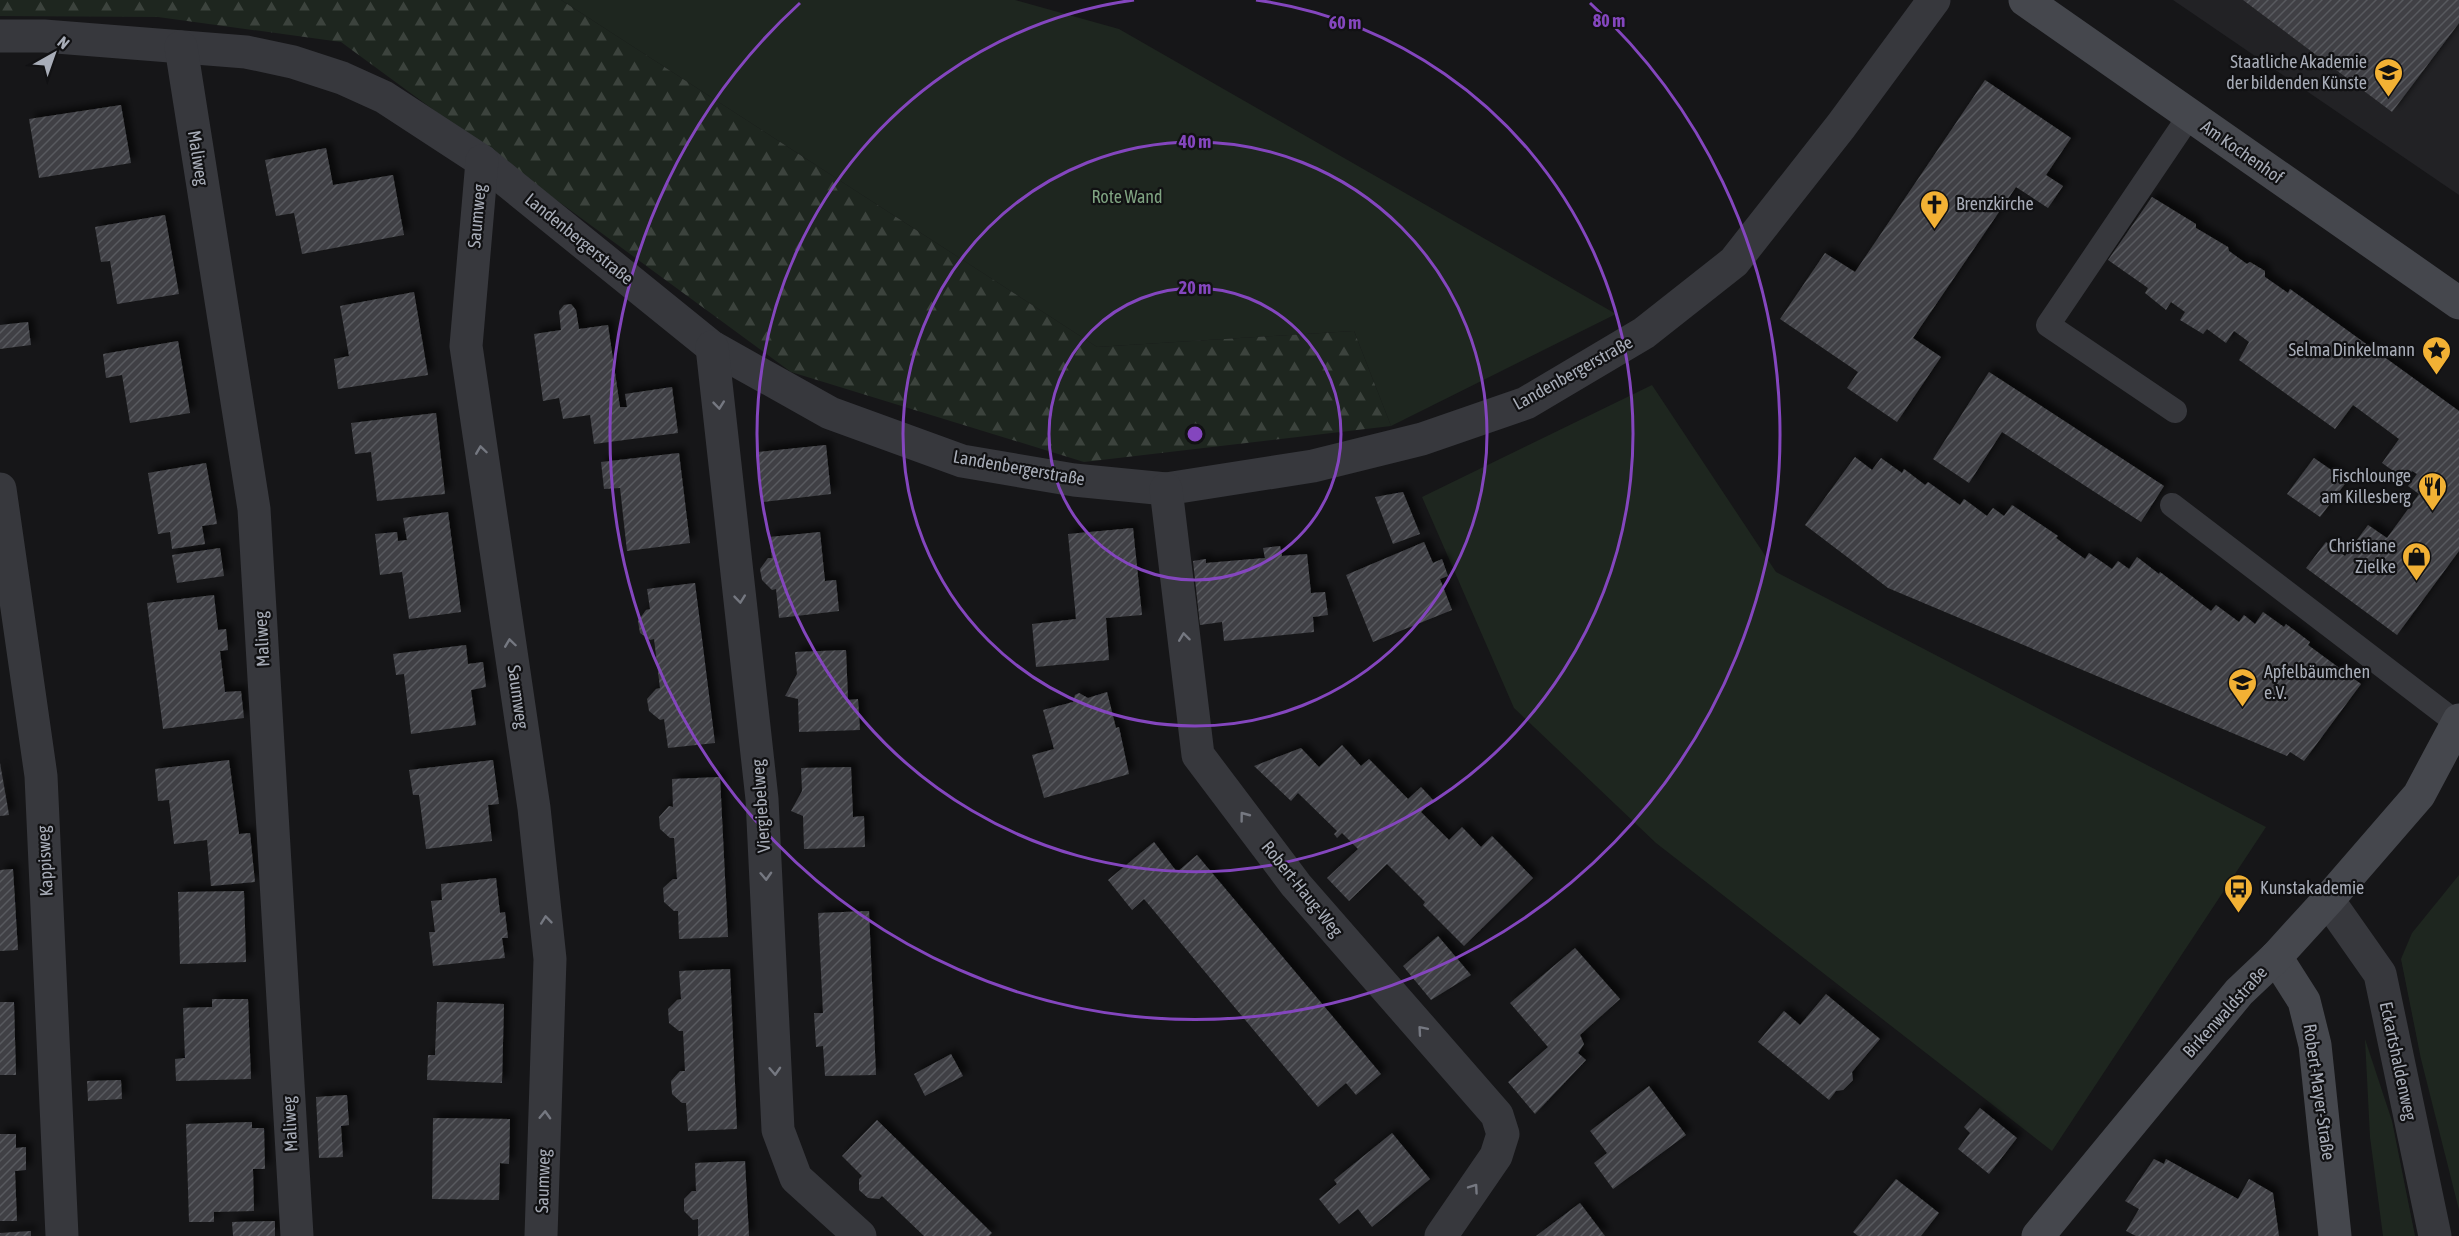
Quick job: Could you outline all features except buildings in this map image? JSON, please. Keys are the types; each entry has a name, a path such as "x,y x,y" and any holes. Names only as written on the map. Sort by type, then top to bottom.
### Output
{"street":[{"name":"Landenbergerstraße","path":"0,36 44,36 246,52 293,62 342,78 384,97 482,161 712,347 830,413 962,461 1074,480 1166,489 1313,466 1422,439 1526,404 1644,333 1734,262 1841,126 1934,0"},
{"name":"Am Kochenhof","path":"2025,0 2459,303"},
{"name":"Maliweg","path":"181,47 254,509 297,1236"},
{"name":"Saumweg","path":"482,161 466,346 534,808 550,959 540,1236"},
{"name":"Viergiebelweg","path":"712,347 762,799 778,1130 796,1178 860,1236"},
{"name":"Kappisweg","path":"0,489 41,776 62,1236"},
{"name":"Robert-Haug-Weg","path":"1166,489 1198,755 1296,885 1497,1115 1503,1134 1496,1156 1441,1236"},
{"name":"Birkenwaldstraße","path":"2038,1236 2239,992 2276,957 2419,795 2458,722"},
{"name":"Birkenwaldstraße","path":"2419,795 2459,771"},
{"name":"Eckartshaldenweg","path":"2328,900 2380,974 2434,1236"},
{"name":"Robert-Mayer-Straße","path":"2276,957 2304,1001 2315,1045 2335,1236"}],"lane":[{"path":"2175,411 2048,325 2190,116"},
{"path":"2172,505 2458,722"}],"shaded area":[{"name":"Staatliche Akademie der bildenden Künste","path":"2173,0 2459,0 2459,195"}],"green space":[{"path":"0,0 561,0 1097,347 1354,331 1391,426 1084,462 791,372 341,42 158,17 0,16"},
{"name":"Rote Wand","path":"561,0 1015,0 1119,29 1616,314 1391,426 1354,331 1097,347"},
{"path":"1652,385 1776,572 2266,827 2052,1151 1656,843 1514,708 1422,497"},
{"path":"2459,875 2459,1210 2421,1059 2401,959 2412,933"},
{"path":"2365,1039 2392,1121 2415,1236 2383,1236 2370,1137"}],"place":[{"name":"Staatliche Akademie der bildenden Künste","path":"2388,98"},
{"name":"Brenzkirche","path":"1935,230"},
{"name":"Selma Dinkelmann","path":"2436,376"},
{"name":"Fischlounge am Killesberg","path":"2432,512"},
{"name":"Christiane Zielke","path":"2417,582"},
{"name":"Apfelbäumchen e.V.","path":"2243,708"},
{"name":"Kunstakademie","path":"2239,914"}]}
